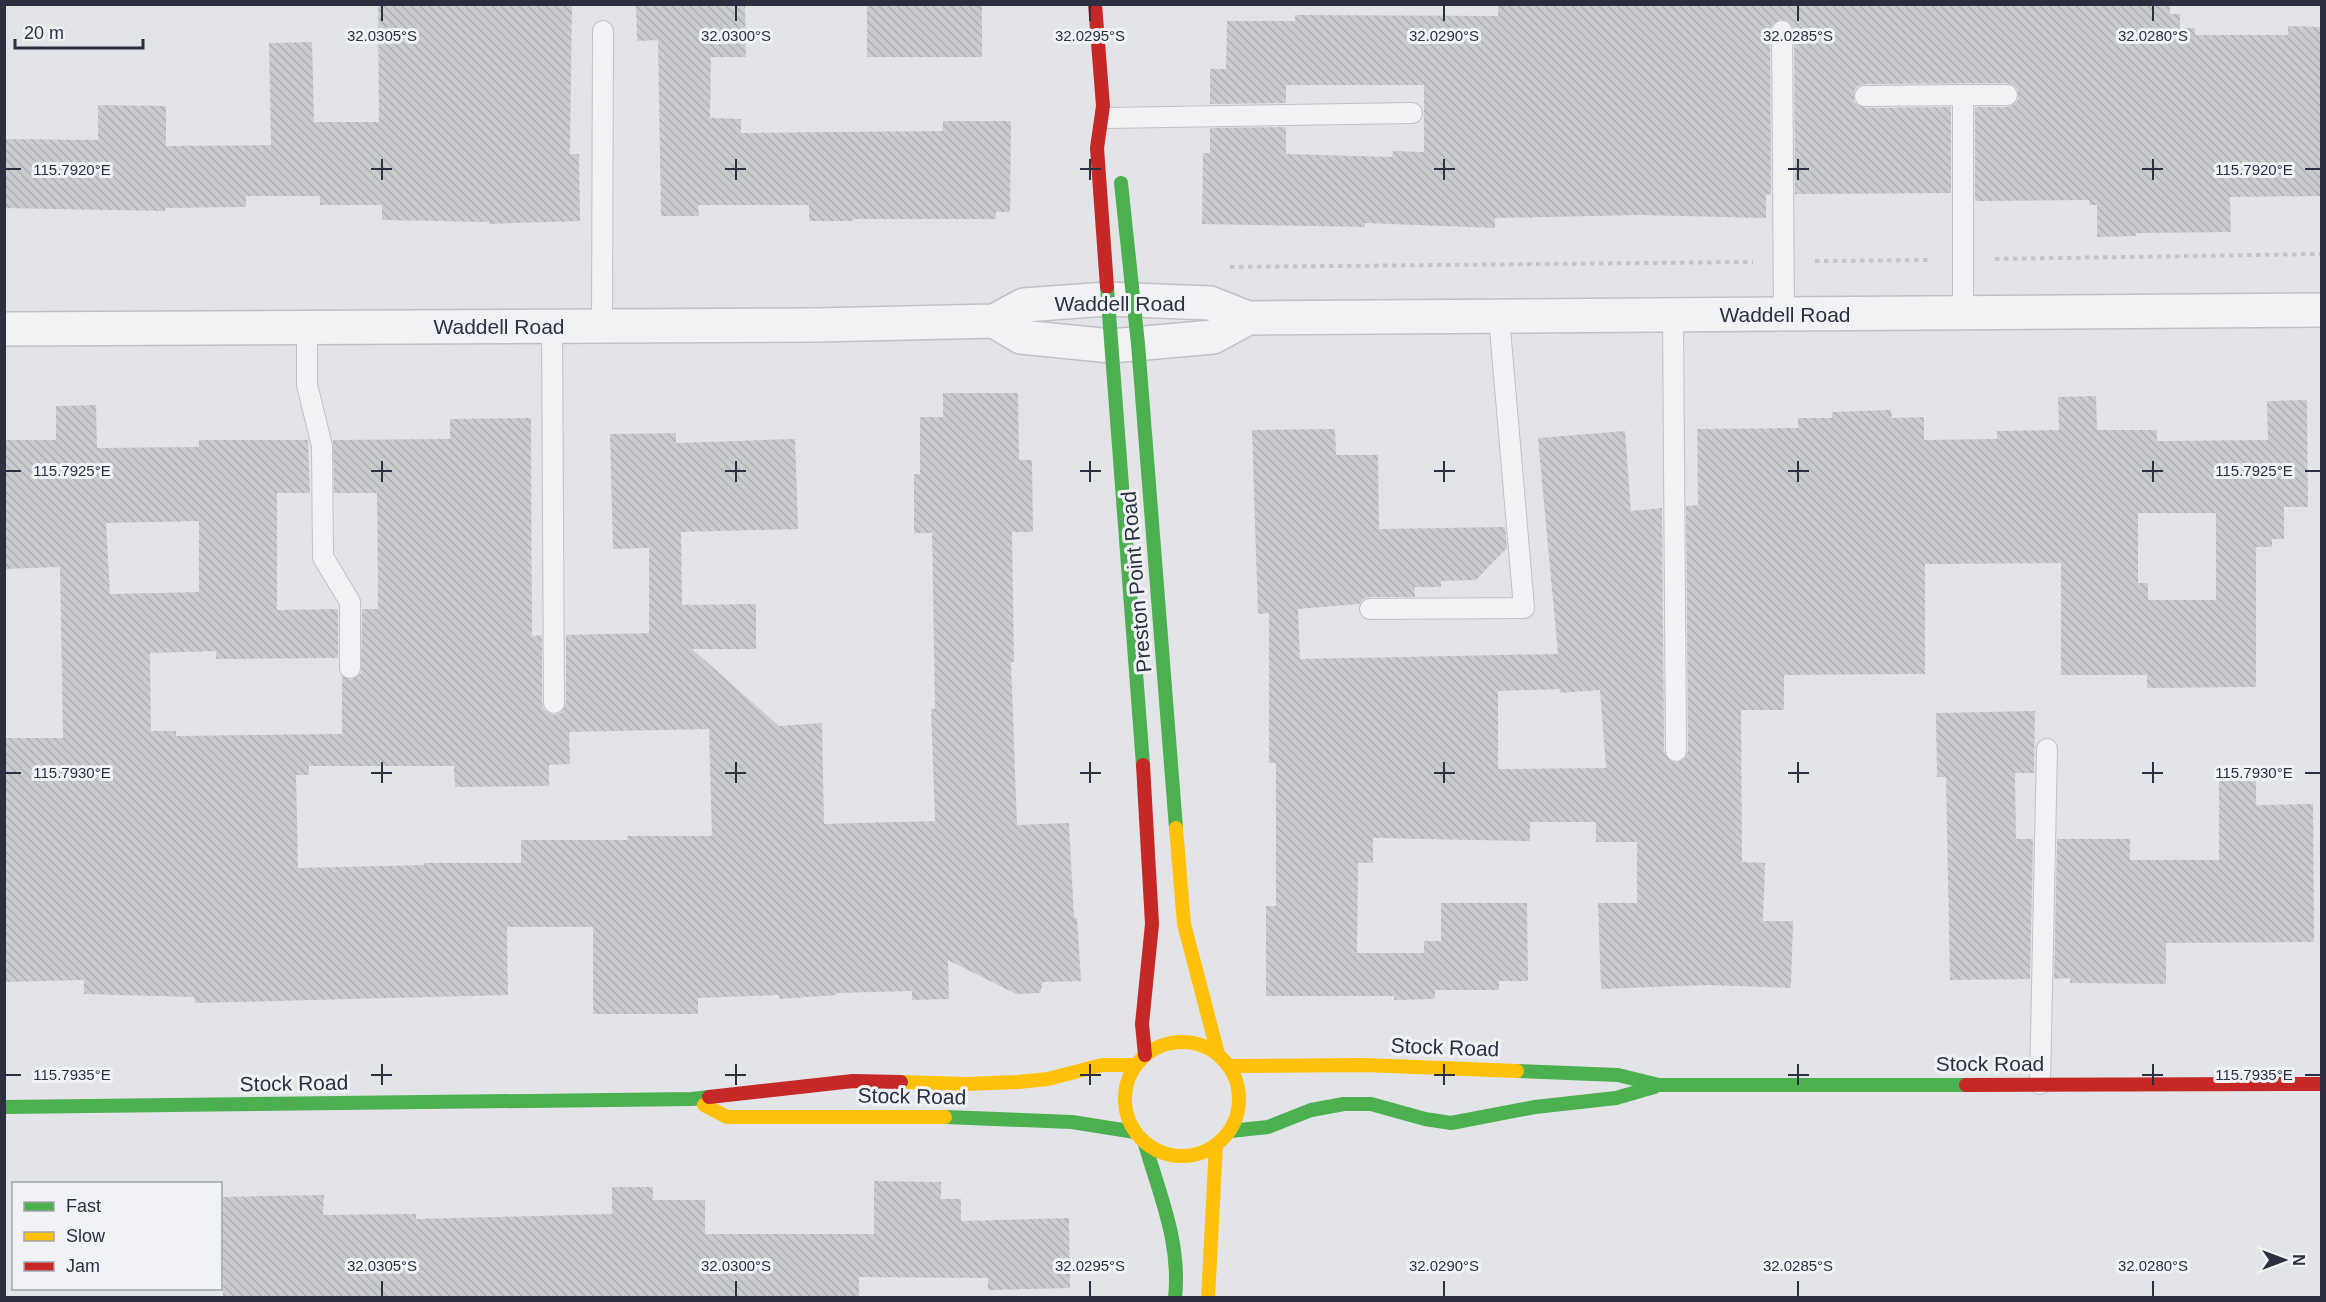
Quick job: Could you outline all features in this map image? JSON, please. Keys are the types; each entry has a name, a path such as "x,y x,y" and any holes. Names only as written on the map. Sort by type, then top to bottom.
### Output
{"street":[{"name":"Preston Point Road","path":"1095,4 1105,112 1114,137"},
{"name":"Preston Point Road","path":"1105,112 1097,148 1120,299 1184,924 1218,1054"},
{"name":"Preston Point Road","path":"1119,170 1120,299 1125,345 1152,924 1142,1024 1141,1060"},
{"name":"Waddell Road","path":"4,329 817,325 994,321 1024,305 1120,299 1210,303 1248,318 2322,310"},
{"name":"Waddell Road","path":"994,321 1021,337 1125,345 1213,337 1248,318"},
{"name":"Stock Road","path":"1173,1043 1204,1046 1218,1054 1235,1079 1239,1095 1237,1114 1230,1131 1216,1145 1199,1154 1181,1157 1162,1154 1145,1144 1135,1132 1128,1118 1125,1102 1125,1089 1141,1060 1158,1047 1173,1043"},
{"name":"Stock Road","path":"4,1107 692,1099 853,1081 966,1084 1018,1082 1047,1079 1102,1065 1141,1060"},
{"name":"Stock Road","path":"1228,1066 1364,1065 1618,1075 1659,1086"},
{"name":"Stock Road","path":"1230,1131 1268,1127 1311,1110 1344,1104 1371,1104 1425,1119 1451,1123 1535,1107 1616,1098 1659,1086 2322,1084"},
{"name":"Stock Road","path":"692,1099 727,1117 963,1117 1072,1122 1135,1132"},
{"path":"1145,1144 1158,1191 1173,1231 1178,1282 1175,1298"},
{"path":"1208,1298 1216,1145"}],"lane":[{"path":"602,326 603,31"},
{"path":"1782,31 1784,314"},
{"path":"1865,96 2007,94"},
{"path":"1963,95 1964,312"},
{"path":"1105,112 1412,113"},
{"path":"1673,315 1676,751"},
{"path":"1370,609 1524,608 1500,317"},
{"path":"552,326 554,704"},
{"path":"306,327 307,386 322,446 323,557 350,602 350,668"},
{"path":"2040,1084 2047,749"}],"path":[{"path":"1226,267 2322,254"}],"building":[{"path":"378,4 572,4 570,154 579,154 580,221 489,224 489,222 382,220 382,205 320,205 320,196 246,196 246,207 165,208 165,211 4,208 4,139 98,140 98,105 166,106 166,146 271,145 269,43 312,42 314,122 379,122"},
{"path":"636,4 745,4 746,57 711,57 710,118 741,119 741,133 943,131 943,121 1011,121 1010,212 996,212 996,219 809,221 809,205 698,205 699,216 661,216 658,40 637,41"},
{"path":"867,4 982,4 982,57 867,57"},
{"path":"1498,4 2170,4 2170,14 2180,14 2180,28 2195,28 2195,35 2288,35 2288,26 2322,27 2322,196 2230,197 2231,232 2136,233 2136,236 2097,237 2097,205 2089,205 2089,200 1975,201 1975,107 2013,105 2018,100 2018,90 2007,83 1865,84 1858,86 1854,91 1854,102 1865,108 1951,107 1951,193 1795,194 1794,31 1788,21 1781,19 1772,25 1770,31 1771,194 1766,195 1766,218 1640,215 1495,218 1495,228 1365,223 1365,227 1202,224 1203,153 1210,153 1210,128 1286,127 1286,154 1392,157 1393,151 1424,152 1424,85 1286,85 1286,103 1210,104 1210,69 1226,69 1227,21 1295,21 1295,15 1498,16"},
{"path":"943,393 1018,393 1019,460 1032,460 1033,532 1012,532 1014,662 1011,662 1017,825 1069,823 1074,918 1077,918 1081,981 1043,982 1040,993 1016,994 948,960 949,999 912,1000 912,991 836,993 836,995 779,999 779,995 698,998 698,1014 593,1014 593,927 507,927 508,995 195,1003 194,997 84,994 84,980 4,982 4,738 63,738 60,567 4,569 4,440 56,440 56,406 96,405 97,448 199,447 199,440 308,440 310,493 277,493 277,610 338,609 338,658 216,659 216,651 150,653 151,731 176,731 176,736 342,734 342,676 351,680 361,673 362,609 378,609 377,493 334,493 333,440 450,439 450,419 531,418 532,636 542,635 542,703 544,710 553,715 561,713 566,704 566,635 649,633 649,548 613,549 610,434 676,433 676,443 795,439 798,529 681,532 682,605 756,604 756,649 692,649 779,726 822,723 824,824 935,821 931,709 935,709 932,533 914,533 914,474 920,474 920,417 943,417","holes":["199,521 199,592 110,594 106,523","709,729 712,836 627,836 627,840 521,840 521,863 424,863 424,865 298,868 296,775 309,775 309,766 454,766 455,787 549,786 549,765 570,764 569,732"]},
{"path":"2096,396 2097,430 2157,430 2157,441 2268,440 2267,401 2307,400 2308,507 2284,507 2284,539 2272,539 2272,547 2256,547 2256,687 2147,688 2147,675 2061,675 2061,563 1925,564 1925,674 1784,675 1784,710 1741,710 1742,862 1765,863 1763,921 1793,921 1791,988 1708,985 1601,989 1598,903 1637,903 1637,842 1596,842 1596,822 1530,822 1530,841 1373,838 1373,863 1358,863 1357,953 1424,953 1424,941 1441,941 1441,903 1527,903 1528,981 1499,981 1499,990 1435,990 1435,999 1394,1000 1394,996 1266,996 1266,906 1276,906 1276,763 1269,763 1269,613 1258,614 1252,430 1335,429 1336,455 1378,455 1379,529 1505,527 1507,548 1476,580 1441,581 1441,587 1415,587 1415,597 1370,597 1363,599 1359,604 1298,609 1300,659 1558,654 1538,438 1625,431 1631,511 1662,508 1664,751 1670,761 1677,763 1686,757 1688,751 1686,506 1698,505 1697,429 1798,428 1798,418 1832,418 1832,412 1891,410 1892,418 1924,417 1924,440 1997,439 1997,431 2059,430 2058,397","holes":["2138,513 2216,513 2216,600 2148,600 2148,583 2138,583","1560,689 1560,693 1600,690 1606,768 1498,769 1498,691"]},
{"path":"2035,711 2034,773 2015,773 2016,839 2033,839 2030,979 1950,980 1946,777 1937,777 1936,713"},
{"path":"2219,781 2256,781 2256,805 2313,804 2314,942 2166,943 2166,984 2070,983 2070,978 2054,979 2057,839 2130,839 2130,860 2219,860"},
{"path":"874,1181 941,1182 941,1199 961,1199 961,1221 1069,1218 1070,1288 988,1290 988,1278 859,1277 859,1298 223,1298 222,1197 324,1195 323,1215 416,1214 416,1219 612,1214 612,1187 653,1187 653,1200 705,1200 705,1234 874,1234"}],"traffic: fast":[{"path":"1121,183 1138,344 1176,828"},
{"path":"1107,287 1143,765"},
{"path":"1517,1071 1618,1075 1659,1085 1966,1085"},
{"path":"1230,1131 1268,1127 1311,1110 1344,1104 1371,1104 1425,1119 1451,1123 1535,1107 1616,1098 1654,1087"},
{"path":"4,1107 709,1097"},
{"path":"945,1117 1072,1122 1135,1132"},
{"path":"1145,1144 1172,1239 1175,1258 1175,1298"}],"traffic: slow":[{"path":"1176,828 1184,924 1218,1054"},
{"path":"1182,1042 1204,1046 1222,1059 1235,1077 1239,1099 1235,1121 1222,1139 1204,1152 1182,1156 1160,1152 1142,1139 1129,1121 1125,1099 1129,1077 1142,1059 1160,1046 1182,1042"},
{"path":"901,1082 966,1084 1018,1082 1048,1079 1102,1065 1136,1065"},
{"path":"1228,1066 1364,1065 1517,1071"},
{"path":"704,1105 727,1117 945,1117"},
{"path":"1208,1298 1216,1145"}],"traffic: jam":[{"path":"1095,4 1103,106 1097,148 1107,287"},
{"path":"1143,765 1152,924 1142,1024 1145,1055"},
{"path":"709,1097 853,1081 901,1082"},
{"path":"1966,1085 2322,1084"}]}
